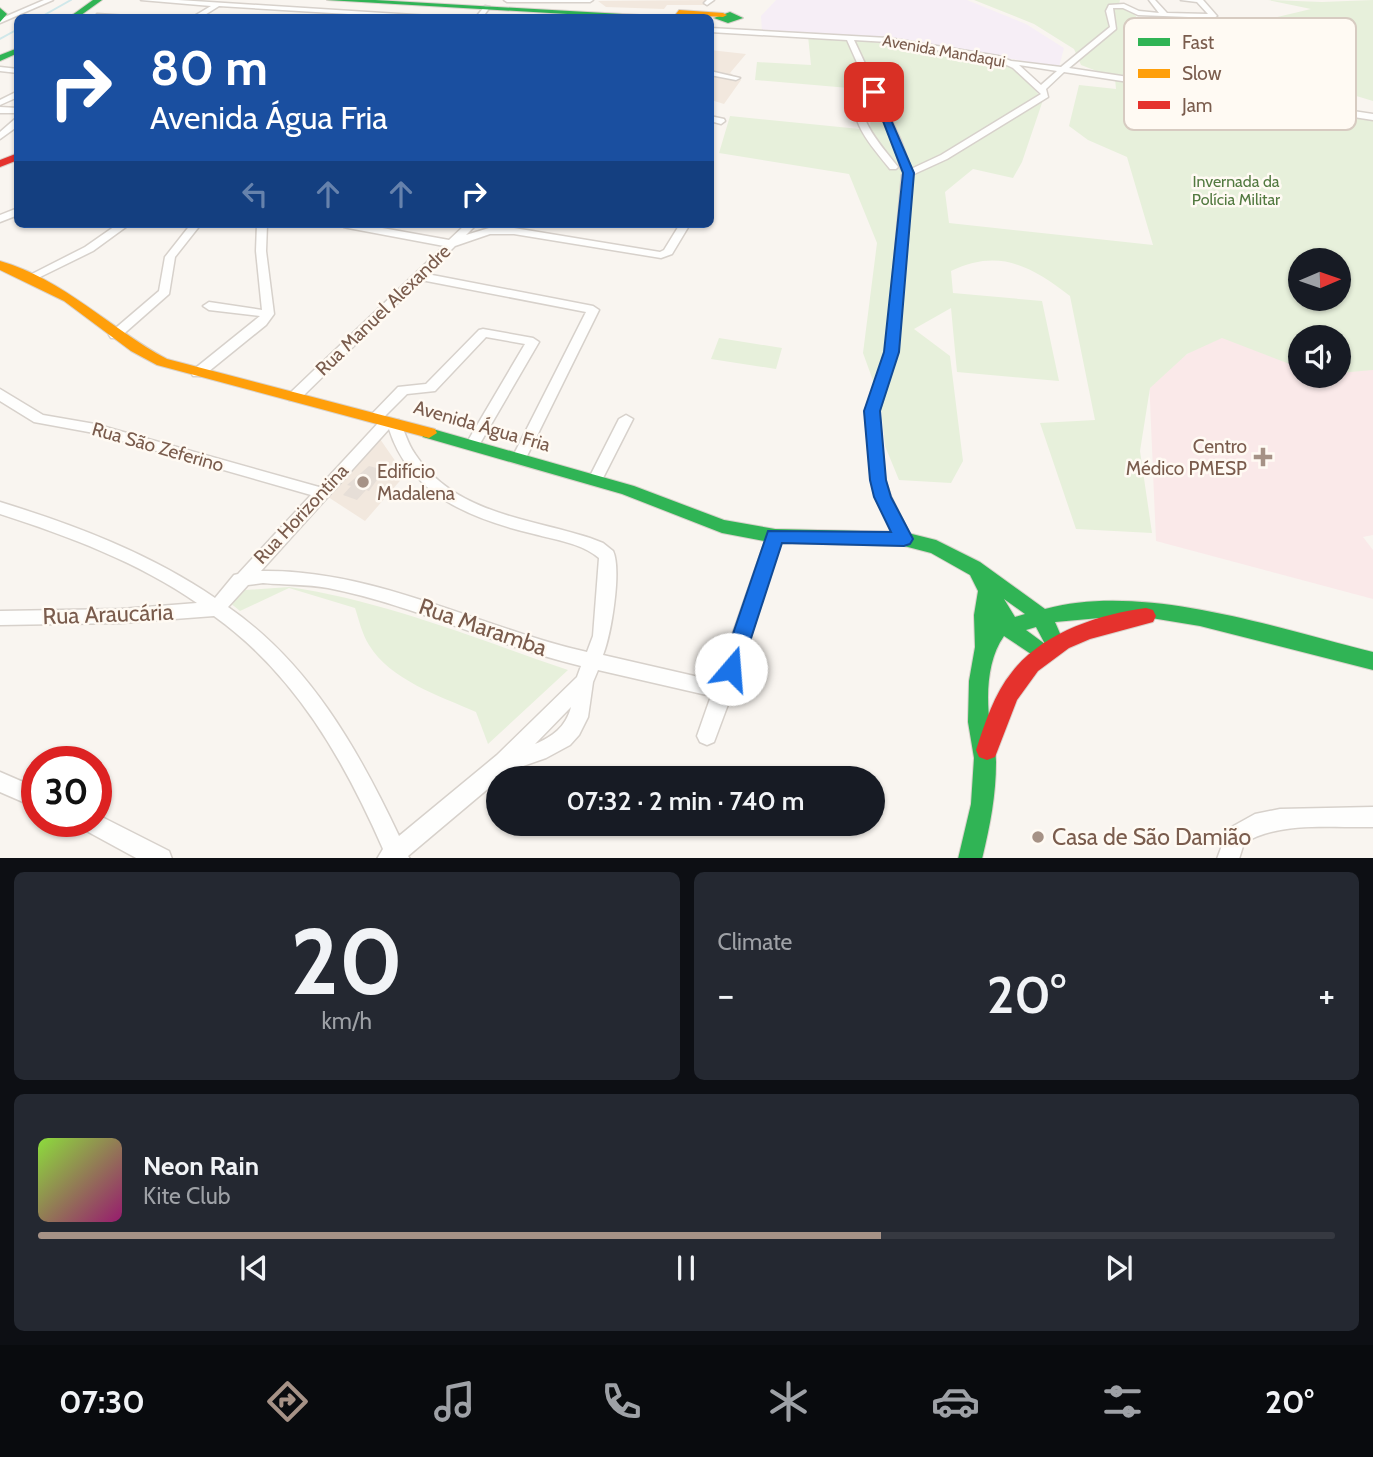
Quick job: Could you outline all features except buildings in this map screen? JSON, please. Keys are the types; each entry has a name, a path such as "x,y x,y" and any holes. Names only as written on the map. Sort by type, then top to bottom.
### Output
{"main road":[{"path":"331,0 438,2 646,14"},
{"path":"716,18 742,0"},
{"path":"438,2 482,12 551,14"},
{"path":"0,10 3,14 0,21"},
{"name":"Avenida Água Fria","path":"0,265 32,277 80,306 114,335 152,359 198,373 473,444 653,498 722,526 775,536 904,539 936,547 973,567 1041,617 1055,645"},
{"name":"Avenida Água Fria","path":"973,567 1020,639 1040,652"},
{"path":"970,858 983,804 985,758 979,722 979,695 988,589"},
{"path":"985,647 997,630 1009,625 1041,617 1111,607 1133,607 1233,626 1373,661"},
{"path":"985,758 1006,695 1040,652 1072,636 1112,623 1136,617 1168,614"}],"street":[{"path":"17,14 50,0"},
{"path":"144,0 377,14"},
{"path":"507,0 590,0"},
{"path":"1152,0 1165,15"},
{"path":"867,76 858,99 861,126 893,167 886,172 896,176 944,157 1045,95 1041,89 1083,51 1114,28 1110,7 1121,3 1138,13 1214,16 1198,0 1184,0"},
{"path":"357,13 373,2"},
{"path":"201,14 218,5"},
{"path":"246,12 256,7"},
{"path":"98,8 116,14"},
{"name":"Avenida Mandaqui","path":"716,18 758,32 849,37 931,46 1009,61 1041,89"},
{"path":"849,37 897,141 907,172 892,352 872,411 878,480 883,497 904,539"},
{"path":"1009,61 1124,79"},
{"path":"714,74 736,78"},
{"path":"714,119 721,121"},
{"path":"0,136 14,124"},
{"path":"32,277 89,249 119,228"},
{"path":"114,335 165,292 170,257 193,228"},
{"path":"198,373 262,322 268,314 261,251 262,228"},
{"path":"364,228 452,244 478,233 505,230 658,255 667,253 683,228"},
{"name":"Rua Manuel Alexandre","path":"295,397 468,228"},
{"path":"419,276 593,310 519,458"},
{"path":"209,306 268,314"},
{"name":"Rua Horizontina","path":"216,608 385,421 403,390 430,388 481,335 490,333 530,341 533,344 473,444"},
{"name":"Rua São Zeferino","path":"0,393 9,402 39,419 95,429 321,493"},
{"path":"595,480 626,419"},
{"path":"0,508 60,526 117,551 216,608 255,639 293,677 316,707 346,755 394,857 504,762 584,682 602,636 608,568 604,551 588,543 491,518 470,508 418,471 385,421"},
{"path":"707,736 775,536"},
{"name":"Rua Maramba","path":"240,580 274,577 326,581 429,608 555,652 724,691"},
{"name":"Rua Araucária","path":"0,618 121,616 216,608"},
{"path":"0,782 21,792"},
{"path":"1228,858 1235,836 1255,824 1280,819 1373,817"},
{"path":"112,833 159,858"}],"shaded area":[{"path":"714,0 707,5 667,5 664,9 606,7 598,1"},
{"path":"776,0 967,0 1026,24 1064,48 1059,67 884,37 762,31 761,16"},
{"path":"714,50 746,54 730,73 741,80 724,104 714,101"},
{"name":"Centro Médico PMESP","path":"1237,323 1288,344 1288,388 1351,388 1351,350 1373,348 1373,535 1363,537 1373,550 1373,599 1156,541 1149,378"},
{"path":"380,439 405,475 365,521 325,495"}],"green space":[{"name":"Invernada da Polícia Militar","path":"974,0 1120,0 1119,4 1137,18 1124,18 1124,130 1356,130 1356,116 1373,119 1373,370 1351,372 1351,325 1288,325 1288,363 1222,338 1187,354 1150,388 1140,451 1152,533 1076,529 1040,423 1095,420 1070,296 1042,276 1014,264 984,261 951,271 953,293 1042,301 1059,381 957,372 951,308 914,329 950,356 963,461 951,483 899,480 885,446 880,400 863,353 877,243 849,174 719,153 730,116 870,130 872,90 755,80 757,62 811,65 808,36 860,40 994,60 1018,68 1043,100 1022,162 1013,178 973,169 945,192 949,223 1153,245 1127,157 1088,140 1069,126 1079,85 1116,89 1115,78 1081,65 1074,49 1034,24"},
{"path":"1268,0 1373,0 1373,101 1356,96 1356,18 1273,18 1311,9"},
{"path":"719,338 782,348 776,369 711,359"},
{"path":"289,587 395,611 568,670 488,744 476,712 417,686 378,657 364,636 355,608 289,588 240,611 229,602 245,590"}],"waterway":[{"path":"46,14 71,0"},
{"path":"0,39 14,31"}],"traffic: fast":[{"path":"77,14 98,0"},
{"path":"331,0 610,14"},
{"path":"0,10 3,14 0,20"},
{"path":"730,14 739,18 728,21 718,18 730,14"},
{"path":"0,58 14,52"},
{"path":"429,433 628,490 722,526 775,536 904,539 936,547 973,567 1035,611 1048,627 1055,645"},
{"path":"979,576 1015,633 1040,652"},
{"path":"985,647 984,615 988,589"},
{"path":"970,858 983,804 985,758 979,722 979,681 985,647 997,630 1058,613 1133,607 1200,618 1373,661"}],"traffic: slow":[{"path":"679,12 708,14"},
{"path":"714,14 723,15"},
{"path":"0,265 69,298 136,348 162,362 429,433"}],"traffic: jam":[{"path":"0,164 14,158"},
{"path":"987,750 1009,693 1019,678 1045,653 1083,633 1114,622 1146,616"}],"place":[{"name":"Centro Médico PMESP","path":"1263,457"},
{"name":"Edifício Madalena","path":"363,482"},
{"name":"Casa de São Damião","path":"1038,837"}],"route":[{"path":"731,669 775,536 904,539 883,497 878,480 872,411 892,352 909,173 874,92"}]}
